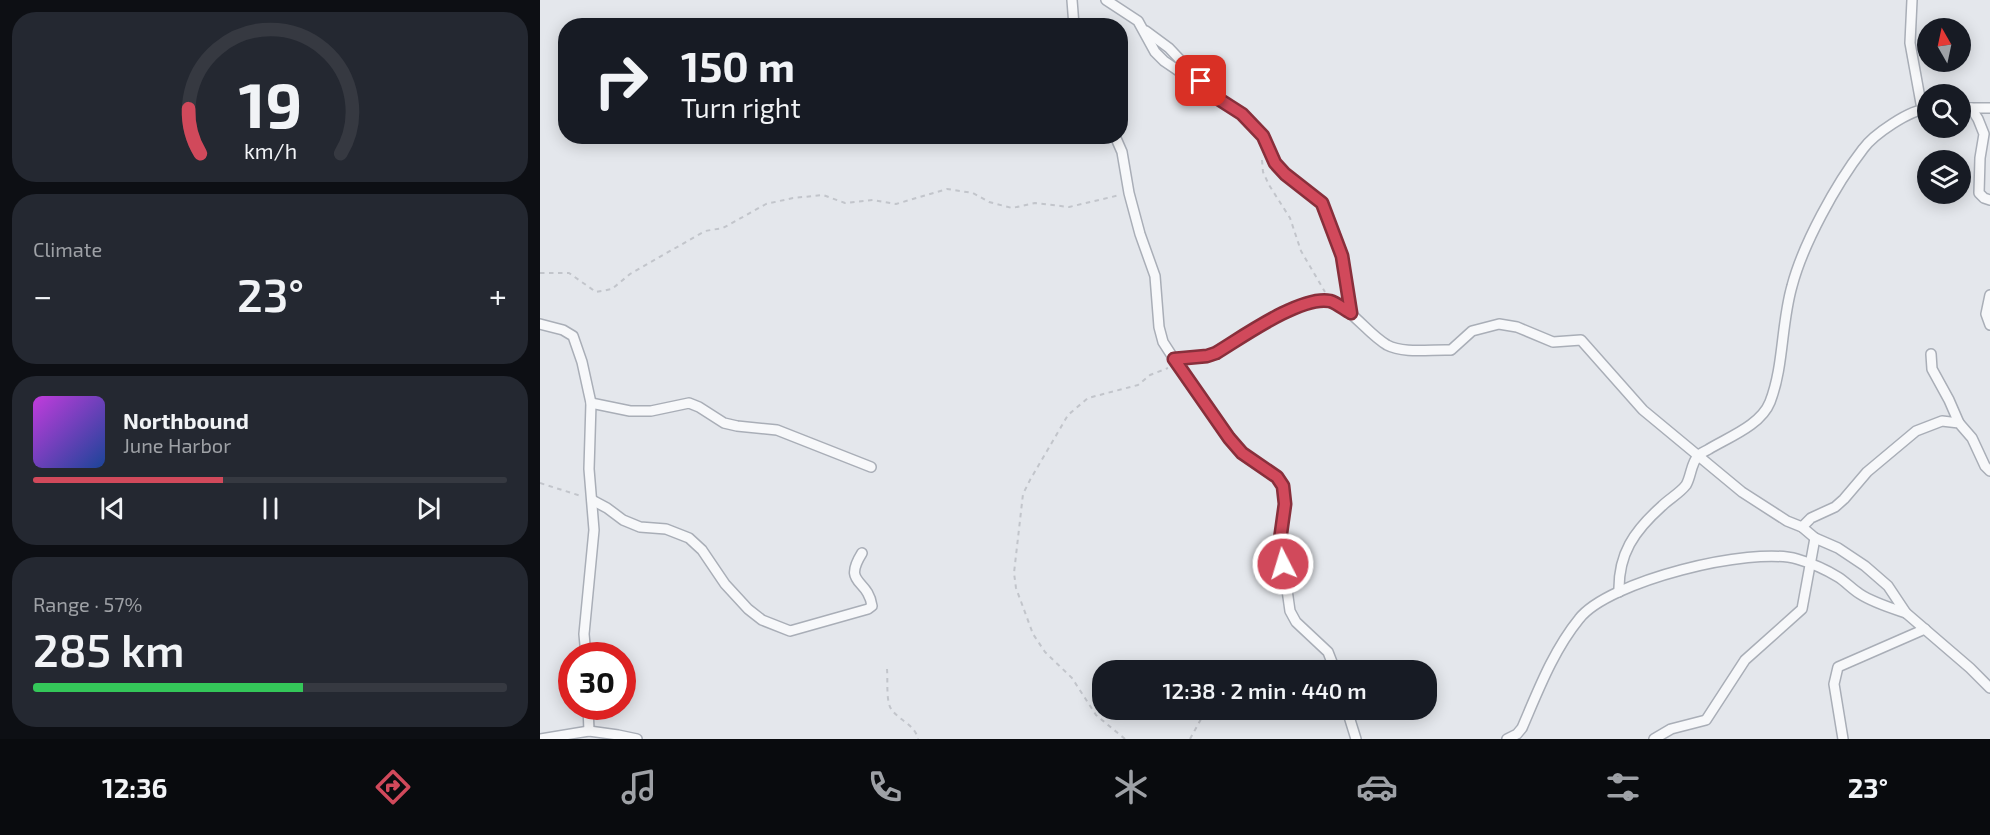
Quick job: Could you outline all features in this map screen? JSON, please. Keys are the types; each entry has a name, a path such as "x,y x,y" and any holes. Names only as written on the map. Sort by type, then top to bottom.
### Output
{"street":[{"path":"1072,0 1073,18"},
{"path":"1106,0 1138,21 1155,52 1164,61 1242,114 1263,136 1275,163 1285,174 1322,203 1342,256 1351,313"},
{"path":"1912,0 1910,43 1919,84"},
{"path":"1971,108 1990,108"},
{"path":"1971,108 1984,134 1980,158 1979,193 1990,200"},
{"path":"1619,592 1618,572 1626,547 1660,507 1686,485 1697,456 1756,421 1765,412 1777,381 1785,315 1803,252 1864,147 1897,120 1917,112"},
{"path":"1118,144 1140,234 1155,276 1159,327 1163,342 1229,438 1242,453 1277,477 1283,486 1285,504 1280,540 1290,611 1296,622 1328,652 1331,660"},
{"path":"1990,296 1986,314 1990,325"},
{"path":"1175,362 1216,353 1278,316 1310,303 1330,301 1351,313 1387,345 1399,349 1451,350 1472,331 1499,324 1517,327 1553,342 1581,340 1643,410 1697,456 1742,492 1865,566 1888,586 1906,613 1990,688"},
{"path":"540,324 563,330 573,336 582,362 591,403 590,469 594,531 585,642"},
{"path":"1931,354 1932,369 1959,423 1972,438 1985,466 1990,471"},
{"path":"591,403 630,411 651,411 689,404 699,407 724,423 777,430 871,467"},
{"path":"1802,527 1811,518 1840,503 1867,472 1916,431 1942,421 1959,423"},
{"path":"592,500 623,520 640,527 666,529 688,538 702,550 725,584 748,609 762,620 790,631 872,606 870,595 855,578 853,572 862,553"},
{"path":"1654,739 1671,729 1706,720 1745,660 1802,609 1815,538"},
{"path":"1507,739 1517,734 1522,728 1546,672 1579,619 1594,604 1673,572 1718,562 1767,556 1793,558 1839,578 1860,594 1906,613"},
{"path":"1843,739 1834,684 1838,667 1925,629"},
{"path":"588,720 588,731"},
{"path":"1350,720 1356,739"},
{"path":"540,739 588,731 637,739"}],"path":[{"path":"1262,159 1263,172 1269,185 1290,218 1301,250 1330,301"},
{"path":"540,273 569,273 596,292 612,289 630,274 705,231 723,228 766,204 793,198 823,195 845,203 873,200 896,204 947,189 973,193 989,202 1012,208 1035,203 1069,207 1129,194"},
{"path":"1125,739 1096,715 1072,678 1045,652 1033,634 1016,588 1014,573 1023,494 1068,415 1088,398 1138,385 1150,375 1175,362"},
{"path":"540,483 592,500"},
{"path":"887,669 889,704 894,714 915,730 918,739"},
{"path":"1190,739 1200,720"}],"route":[{"path":"1201,81 1217,98 1242,114 1263,136 1275,163 1285,174 1322,203 1342,256 1351,313 1330,301 1310,303 1278,316 1216,353 1174,359 1229,438 1242,453 1277,477 1283,486 1285,504 1280,540 1283,564"}]}
